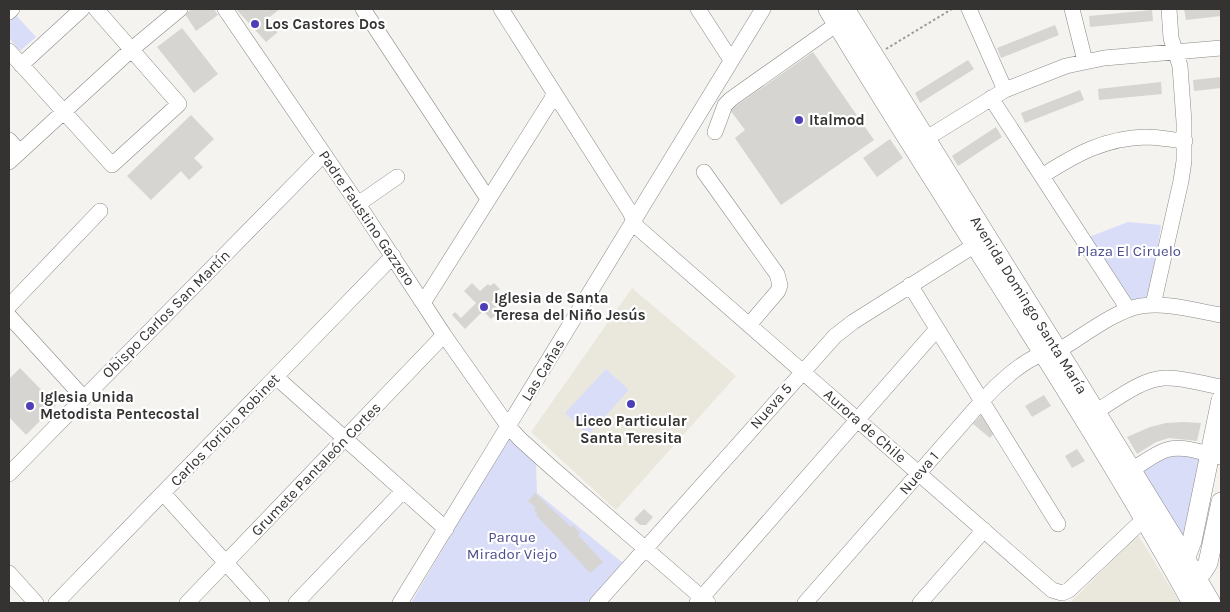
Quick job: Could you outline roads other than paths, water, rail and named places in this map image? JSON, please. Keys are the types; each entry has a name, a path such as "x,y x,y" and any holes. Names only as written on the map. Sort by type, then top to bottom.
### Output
{"main road":[{"name":"Avenida Domingo Santa María","path":"837,14 875,56 919,143 975,245 1050,352 1095,412 1185,558 1192,603"},
{"name":"Avenida Domingo Santa María","path":"837,14 1050,352 1144,519 1187,577 1211,603"},
{"path":"1185,558 1192,541 1215,456 1221,400"},
{"path":"1187,577 1204,571 1208,563 1221,502"}],"street":[{"path":"9,12 12,9"},
{"path":"21,64 82,9"},
{"path":"9,51 112,166 179,104 96,9"},
{"path":"9,140 14,157 132,49 180,9"},
{"name":"Padre Faustino Gazzero","path":"225,9 393,256 444,335 508,426 520,439 702,602"},
{"path":"364,9 488,199"},
{"name":"Aurora de Chile","path":"501,9 637,227 1052,590 1062,593 1072,588 1144,519"},
{"path":"698,9 731,60"},
{"name":"Las Cañas","path":"400,603 763,9"},
{"path":"969,9 1005,90"},
{"path":"1072,9 1085,61"},
{"path":"1154,305 1181,181 1185,141 1180,66 1172,38 1169,9"},
{"path":"716,132 725,105 731,99 837,14"},
{"path":"919,143 1005,90 1051,71 1085,61 1221,48"},
{"path":"423,303 555,94"},
{"path":"991,98 1128,309 1154,305 1172,306 1221,316"},
{"path":"1042,176 1073,156 1104,143 1146,138 1185,141"},
{"name":"Obispo Carlos San Martín","path":"9,474 324,154"},
{"path":"704,172 777,274 780,281 778,291 749,325"},
{"path":"358,204 398,177"},
{"path":"9,306 100,210"},
{"name":"Nueva 5","path":"597,603 828,342 843,328 975,245"},
{"name":"Carlos Toribio Robinet","path":"56,603 393,256"},
{"path":"910,285 1058,524"},
{"name":"Nueva 1","path":"805,603 982,401 1009,375 1128,309"},
{"path":"9,316 83,397"},
{"path":"702,602 938,329"},
{"name":"Grumete Pantaleón Cortes","path":"187,603 444,335"},
{"path":"276,377 446,529"},
{"path":"1095,412 1138,386 1158,379 1177,379 1221,387"},
{"path":"1131,470 1158,454 1172,449 1185,449 1215,456"},
{"path":"296,603 403,491"},
{"path":"163,493 262,603"},
{"path":"920,603 984,530"},
{"path":"9,573 36,603"}],"place":[{"name":"Los Castores Dos","path":"255,24"},
{"name":"Italmod","path":"799,120"},
{"name":"Iglesia de Santa Teresa del Niño Jesús","path":"484,307"},
{"name":"Liceo Particular Santa Teresita","path":"631,404"},
{"name":"Iglesia Unida Metodista Pentecostal","path":"30,406"}],"park label":[{"name":"Plaza El Ciruelo","path":"1129,251"},
{"name":"Parque Mirador Viejo","path":"512,546"}]}
